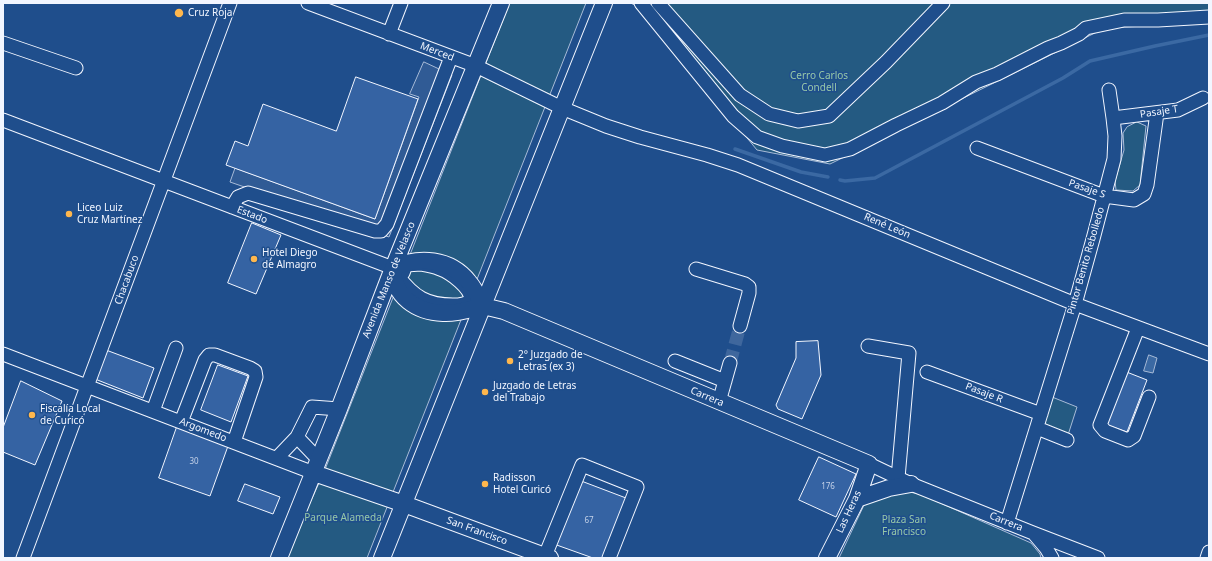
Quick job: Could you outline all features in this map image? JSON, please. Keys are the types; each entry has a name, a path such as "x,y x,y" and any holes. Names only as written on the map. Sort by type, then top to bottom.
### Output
{"main road":[{"name":"Avenida Manso de Velasco","path":"279,558 398,271 501,3"},
{"path":"382,558 604,3"},
{"path":"421,260 431,261 456,270 468,280 483,306 444,313 427,311 413,304 401,294 394,282 398,271 410,262 421,260"},
{"name":"Carrera","path":"483,306 504,311 869,464"},
{"name":"Las Heras","path":"827,558 857,499 869,464"},
{"name":"Argomedo","path":"316,466 404,504"},
{"path":"857,499 904,481"},
{"name":"San Francisco","path":"404,504 548,557"}],"street":[{"name":"Chacabuco","path":"23,558 230,3"},
{"name":"Merced","path":"308,3 476,66 562,108"},
{"path":"389,34 401,3"},
{"path":"641,3 733,116 758,137 782,146 825,155 850,149 942,103 976,82 1048,48 1061,44 1079,34 1086,28 1124,20 1209,17"},
{"path":"658,3 740,95 768,114 798,121 829,116 886,62 943,3"},
{"path":"3,43 76,68"},
{"path":"232,207 238,197 248,193 375,231 381,231 387,224 451,57"},
{"name":"Pintor Benito Rebolledo","path":"1007,523 1075,304 1114,159 1114,118 1109,90"},
{"name":"Pasaje T","path":"1114,118 1178,110 1203,98"},
{"name":"René León","path":"562,108 618,130 738,164 1075,304 1209,354"},
{"name":"Pasaje S","path":"977,148 1104,196 1134,200 1144,194 1147,185 1157,113"},
{"name":"Estado","path":"3,120 398,271"},
{"path":"421,264 442,270 454,277 465,287 471,296 471,300 468,303 442,306 429,302 419,298 409,290 398,276 398,271 406,266 421,264"},
{"path":"696,268 745,284 749,287 740,326"},
{"path":"1138,328 1100,425 1105,431 1128,440 1134,436 1149,396"},
{"path":"868,346 909,353 904,481"},
{"path":"153,411 176,348"},
{"name":"Argomedo","path":"3,354 277,458 316,466"},
{"path":"181,422 205,360 209,355 215,355 250,368 255,371 256,377 234,442"},
{"path":"675,361 725,381"},
{"path":"719,402 730,363"},
{"name":"Pasaje R","path":"927,372 1041,414"},
{"path":"277,458 297,437 312,407 340,409"},
{"path":"1036,428 1067,440"},
{"path":"297,437 316,466"},
{"name":"Carrera","path":"869,464 904,481 1094,557"},
{"path":"548,557 582,465 637,487 609,558"},
{"name":"Carrera","path":"1033,533 1046,548 1052,558"},
{"path":"1207,558 1209,552"}],"green space":[{"name":"Parque Alameda","path":"510,3 586,3 367,558 285,558 324,472"},
{"name":"Cerro Carlos Condell","path":"631,3 1209,3 1209,23 1105,28 830,164 757,150 640,8"},
{"path":"1137,122 1146,126 1140,185 1133,191 1116,190 1115,181 1124,150 1123,133 1127,127"},
{"path":"1052,397 1077,407 1068,435 1042,425"},
{"name":"Plaza San Francisco","path":"909,492 920,494 1031,543 1040,554 1041,558 839,558 865,503 877,496"}],"shaded area":[{"path":"424,62 452,75 389,237 230,182 235,168 375,219 419,97 410,94"},
{"path":"1149,355 1157,358 1153,373 1144,371"}],"building":[{"path":"356,77 418,99 375,219 226,165 235,141 248,146 263,104 336,131"},
{"name":"Hotel Diego de Almagro","path":"252,223 281,235 256,294 228,283"},
{"path":"818,341 821,375 802,419 778,409 776,405 796,358 796,342"},
{"path":"106,350 154,368 143,398 95,379"},
{"path":"218,365 248,376 231,422 201,410"},
{"path":"1124,371 1147,380 1127,432 1104,424"},
{"name":"Fiscalía Local de Curicó","path":"21,381 62,401 35,465 3,452 3,428"},
{"path":"177,427 228,446 210,496 159,478"},
{"path":"819,457 856,474 836,517 799,500"},
{"path":"576,479 626,498 605,558 593,558 551,543"},
{"path":"245,484 280,497 273,514 238,501"}],"waterway":[{"path":"840,180 845,181 875,178 1063,78 1090,61 1209,35"},
{"path":"735,149 801,172 828,177"}],"tunnel":[{"path":"730,363 740,326"}],"place":[{"name":"Cruz Roja","path":"179,13"},
{"name":"Liceo Luiz Cruz Martínez","path":"69,214"},
{"name":"Hotel Diego de Almagro","path":"254,259"},
{"name":"2° Juzgado de Letras (ex 3)","path":"510,361"},
{"name":"Juzgado de Letras del Trabajo","path":"485,392"},
{"name":"Fiscalía Local de Curicó","path":"32,415"},
{"name":"Radisson Hotel Curicó","path":"485,484"}]}
